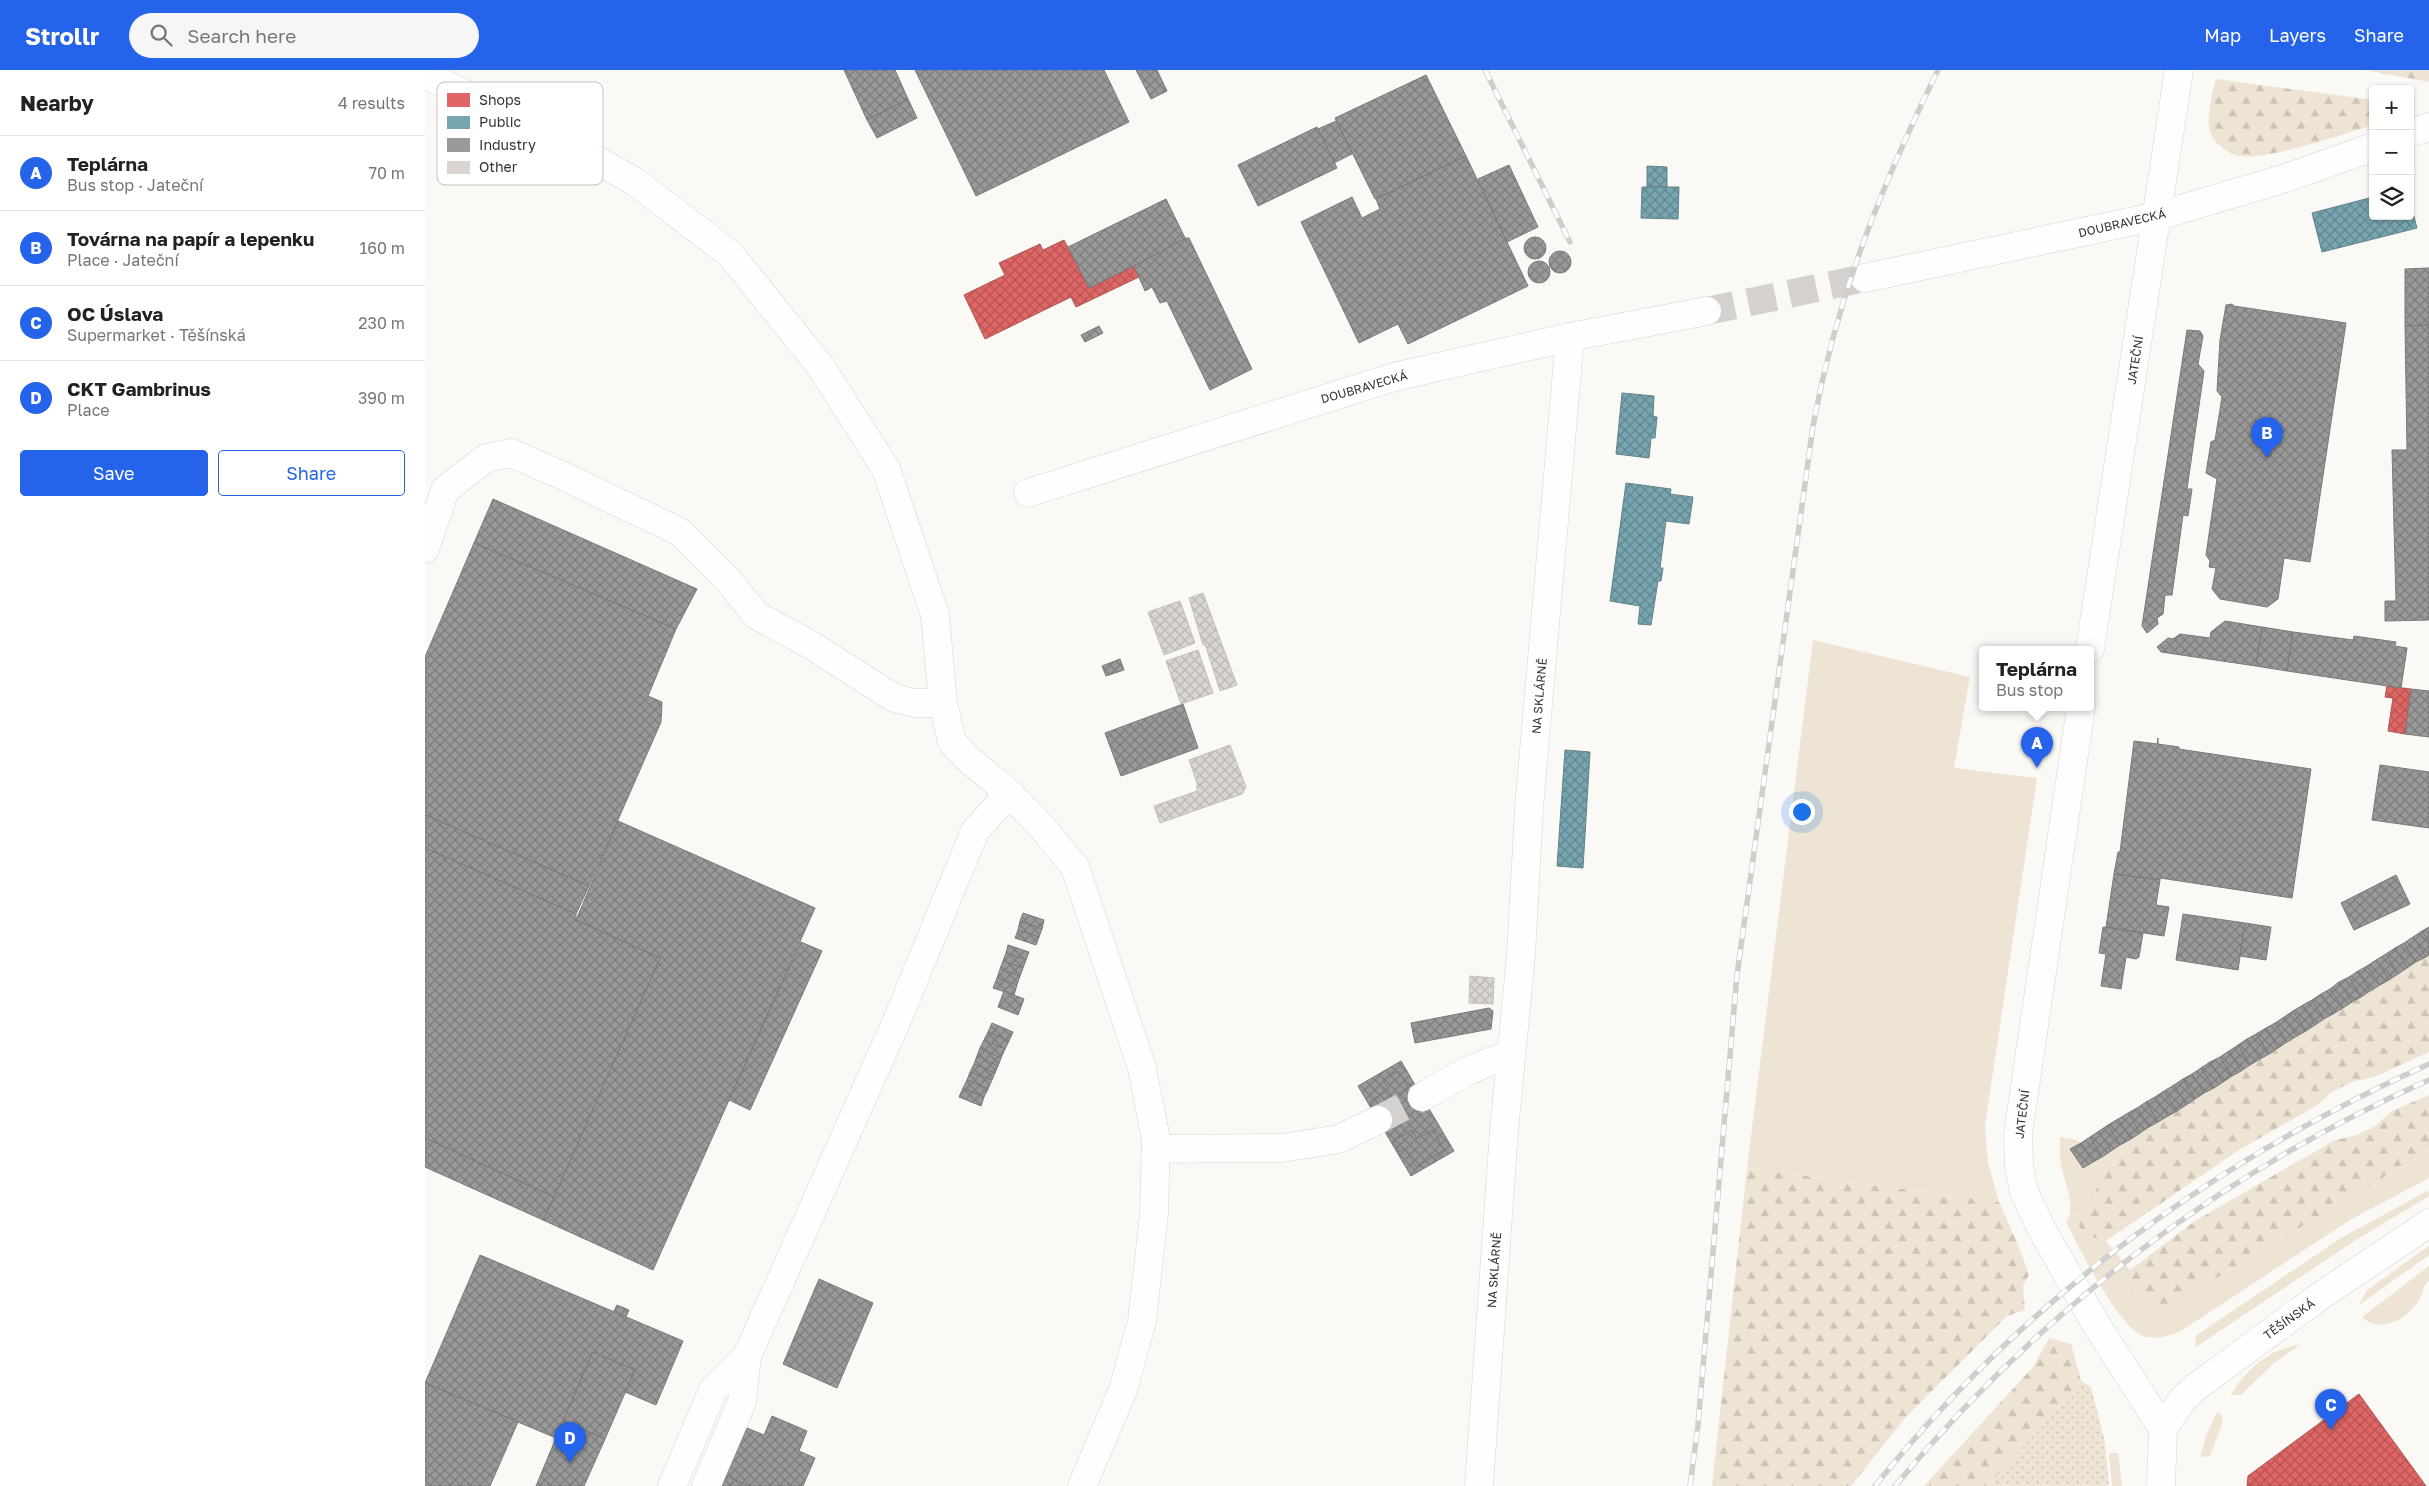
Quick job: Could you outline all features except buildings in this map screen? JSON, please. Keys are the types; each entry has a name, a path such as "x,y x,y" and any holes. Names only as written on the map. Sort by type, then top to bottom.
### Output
{"street":[{"name":"JATEČNÍ","path":"2090,646 2179,70"},
{"path":"425,75 440,82"},
{"path":"2414,132 2429,127"},
{"name":"DOUBRAVECKÁ","path":"1865,278 2158,216 2286,178 2369,148"},
{"path":"603,164 634,181 730,254 821,367 887,468 935,615 943,703 952,742 967,758 1009,793 1075,867 1142,1068 1156,1140 1154,1214 1142,1321 1123,1390 1082,1486"},
{"name":"DOUBRAVECKÁ","path":"1029,493 1394,377 1570,337 1707,311"},
{"name":"NA SKLÁRNĚ","path":"1479,1486 1503,1131 1521,955 1539,692 1570,337"},
{"path":"425,549 445,490 486,458 511,453 680,532 728,580 756,615 811,645 894,698 914,703 943,703"},
{"name":"JATEČNÍ","path":"2080,711 2018,1134 2019,1166 2024,1192 2042,1230 2094,1321 2163,1429"},
{"path":"705,1486 742,1402 747,1356 815,1209 887,1045 975,831 1009,793"},
{"path":"1422,1096 1449,1080 1495,1059 1511,1055"},
{"path":"1156,1149 1282,1148 1339,1140 1378,1120"},
{"name":"TĚŠÍNSKÁ","path":"2163,1429 2182,1400 2196,1387 2319,1297 2429,1223"},
{"path":"672,1486 713,1390 747,1356"},
{"path":"2161,1486 2163,1429"}],"green space":[{"path":"2365,70 2429,70 2429,82"},
{"path":"2216,79 2369,99 2369,126 2281,152 2246,157 2228,152 2214,139 2209,126 2211,98"},
{"path":"1813,640 1970,677 1954,768 2037,778 1985,1126 1988,1162 1999,1202 1747,1168"},
{"path":"2429,955 2429,1052 2374,1077 2352,1082 2332,1092 2316,1106 2239,1150 2106,1241 2083,1235 2075,1216 2093,1208 2098,1179 2116,1158 2120,1145"},
{"path":"2429,1095 2429,1150 2158,1313 2137,1298 2130,1270 2195,1221 2333,1141 2356,1135 2375,1126 2392,1111"},
{"path":"2060,1137 2073,1139 2081,1143 2071,1149 2083,1168 2120,1145 2116,1158 2098,1179 2093,1208 2075,1216 2083,1235 2106,1241 2130,1270 2137,1298 2158,1313 2429,1150 2429,1178 2350,1220 2181,1331 2153,1338 2143,1336 2133,1330 2111,1303 2089,1267 2066,1222 2069,1216 2070,1202 2060,1162"},
{"path":"1747,1168 1999,1202 2029,1275 2023,1285 2025,1310 2007,1316 1905,1418 1851,1486 1712,1486"},
{"path":"2427,1191 2429,1196 2356,1240 2196,1347 2195,1339 2197,1335 2341,1238"},
{"path":"2429,1246 2429,1255 2359,1305 2367,1290"},
{"path":"2429,1266 2429,1281 2415,1305 2402,1318 2386,1324 2377,1324 2369,1322 2362,1317"},
{"path":"2049,1338 2071,1344 2081,1381 1988,1486 1924,1486 2033,1367"},
{"path":"2300,1345 2273,1364 2241,1395 2231,1395 2251,1369 2260,1362 2279,1351"},
{"path":"2081,1381 2091,1387 2105,1442 2109,1486 1988,1486"},
{"path":"2217,1412 2221,1414 2223,1422 2210,1456 2200,1457 2206,1436"},
{"path":"2109,1453 2118,1453 2122,1486 2112,1486"}],"tunnel":[{"path":"1707,311 1865,278"},
{"path":"1378,1120 1422,1097"}],"railway":[{"path":"1485,70 1570,242"},
{"path":"1690,1486 1698,1425 1737,975 1813,426 1835,332 1863,244 1897,158 1938,70"},
{"path":"1875,1486 1933,1418 1994,1355 2059,1296 2127,1242 2197,1191 2272,1145 2349,1103 2429,1064"},
{"path":"1895,1486 1951,1422 2010,1362 2073,1305 2138,1252 2207,1203 2278,1158 2352,1117 2429,1080"}],"place":[{"name":"Továrna na papír a lepenku","path":"2267,458"},
{"name":"Teplárna","path":"2037,768"},
{"name":"OC Úslava","path":"2331,1430"},
{"name":"CKT Gambrinus","path":"570,1463"}]}
